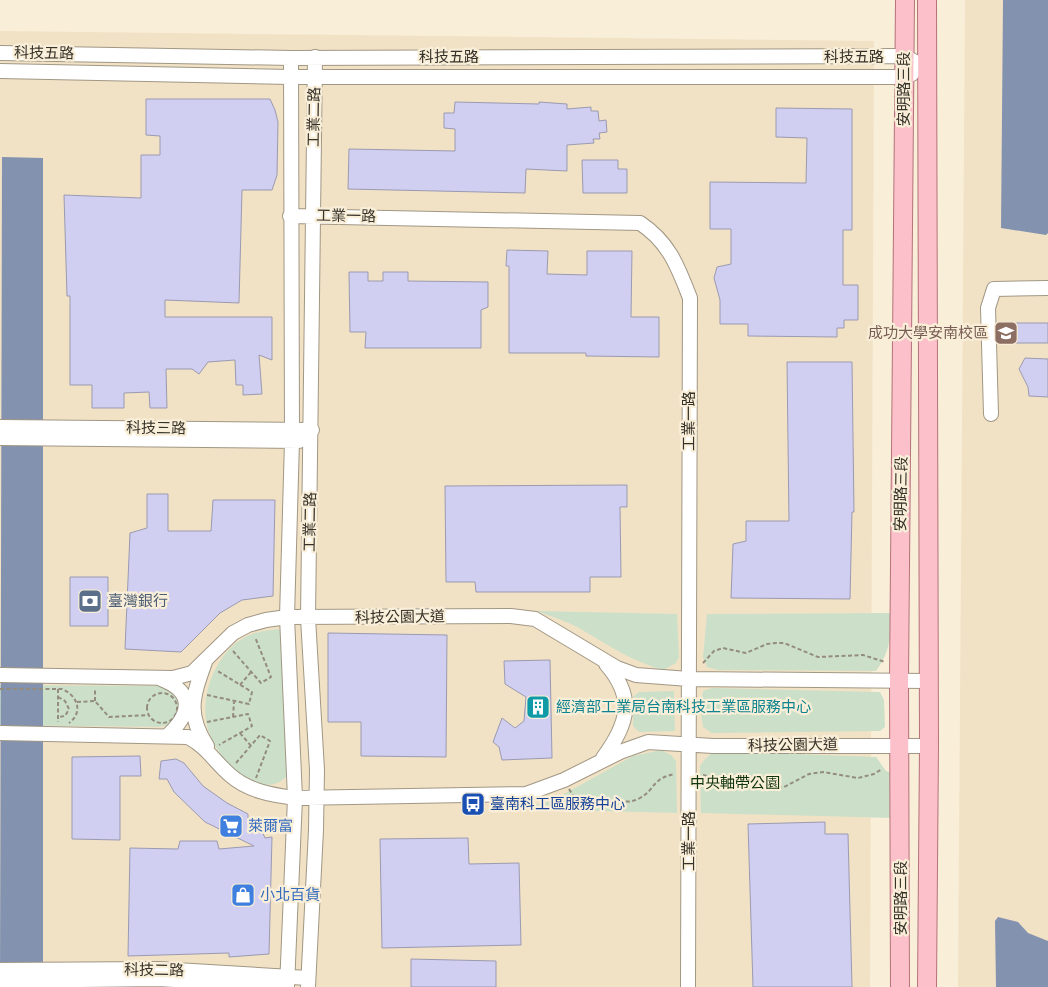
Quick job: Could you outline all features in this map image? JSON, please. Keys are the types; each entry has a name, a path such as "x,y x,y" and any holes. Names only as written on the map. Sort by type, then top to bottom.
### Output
{"main road":[{"name":"安明路三段","path":"900,987 901,744 899,680 905,0"},
{"name":"安明路三段","path":"927,0 927,680 929,746 927,987"}],"street":[{"name":"科技五路","path":"0,53 291,58 904,56 926,68"},
{"name":"工業二路","path":"308,983 316,830 308,618 312,435 315,57"},
{"name":"工業二路","path":"285,984 295,798 288,617 292,435 291,58"},
{"name":"科技五路","path":"0,71 290,77 905,77 926,68"},
{"name":"工業一路","path":"290,216 640,223 655,233 675,258 690,298 688,987"},
{"path":"991,414 988,308 994,288 1048,288"},
{"name":"科技三路","path":"0,426 292,435"},
{"name":"科技三路","path":"0,438 312,435"},
{"name":"科技公園大道","path":"217,762 197,731 192,717 195,694 233,633 248,625 288,617 512,616 535,620 600,658 636,675 689,679 927,680"},
{"name":"科技公園大道","path":"600,658 619,681 624,690 626,702 624,716 616,741 601,761"},
{"name":"科技公園大道","path":"0,675 156,676 173,678 211,666"},
{"name":"科技公園大道","path":"156,676 180,689 186,699 186,710 182,720 167,736"},
{"name":"科技公園大道","path":"0,732 188,737 203,745 232,776 249,787 270,794 295,798 526,794 564,780 601,761 648,742 713,746 901,744 929,746"},
{"name":"科技二路","path":"0,970 159,969 285,984"},
{"name":"科技二路","path":"0,981 159,979 285,984 308,983"}],"path":[{"path":"233,651 260,683 271,677 255,637"},
{"path":"702,663 714,651 723,648 746,653 767,644 776,643 784,643 818,657 863,655 887,662"},
{"path":"207,695 249,704 252,692 211,666"},
{"path":"240,685 251,672"},
{"path":"0,689 58,689 69,692 77,702 95,700 108,716 149,715 161,722 170,720 176,713 174,699 166,694 156,694 149,700 149,715"},
{"path":"58,689 58,727"},
{"path":"65,701 72,695"},
{"path":"58,697 65,701 69,708"},
{"path":"233,717 234,701"},
{"path":"58,717 66,714 69,708"},
{"path":"69,708 77,708"},
{"path":"66,714 72,720"},
{"path":"207,722 248,714 252,726 217,746"},
{"path":"240,733 251,746"},
{"path":"233,766 260,735 270,741 256,780"},
{"path":"703,775 720,780 745,776 777,788 784,787 809,774 823,772 858,778 874,774 882,769"},
{"path":"564,780 578,803 604,798 622,803 648,793 659,778 675,774"}],"shaded area":[{"name":"成功大學安南校區","path":"965,0 1048,0 1048,987 958,987"},
{"path":"0,31 874,41 870,987 0,987"}],"green space":[{"path":"537,611 677,614 679,657 676,663 663,670 622,653 573,625"},
{"path":"892,613 887,651 876,671 718,670 707,667 703,657 707,614"},
{"path":"278,629 284,633 287,642 287,776 277,783 266,785 243,776 233,768 216,748 208,728 205,708 211,679 220,661 230,649 242,639 252,634"},
{"path":"0,685 168,686 177,692 182,712 169,725 159,727 0,725"},
{"name":"中央軸帶公園","path":"712,688 880,692 884,700 885,727 880,731 712,733 703,727 700,708 703,691"},
{"path":"674,691 675,731 639,732 633,726 633,697 639,692"},
{"name":"中央軸帶公園","path":"661,750 671,755 676,761 677,813 521,809 553,800 633,756"},
{"name":"中央軸帶公園","path":"714,751 876,757 886,771 892,773 893,818 701,813 700,766"}],"water":[{"path":"1003,0 1048,0 1048,233 1046,235 1001,228"},
{"path":"2,157 43,158 43,987 0,987"},
{"path":"998,917 1018,922 1028,933 1048,941 1048,987 996,987 995,921"}],"building":[{"path":"146,99 270,99 275,110 278,122 277,175 272,190 242,190 239,303 165,300 165,317 272,317 272,360 259,355 262,394 243,395 243,385 236,385 235,360 208,362 199,374 192,369 166,369 167,408 150,408 149,392 124,393 124,408 92,408 92,385 70,385 70,296 67,296 64,195 141,198 141,155 160,155 160,136 146,135"},
{"path":"455,102 539,104 539,102 567,104 567,109 591,107 591,111 598,111 599,121 606,120 607,132 599,133 600,139 593,139 594,143 567,145 567,171 526,169 525,193 348,189 349,149 455,151 455,129 444,128 444,113 454,113"},
{"path":"776,108 852,109 852,230 843,230 843,285 858,285 858,320 844,320 844,328 837,328 837,337 748,336 748,324 720,324 720,300 714,278 717,267 731,264 731,229 710,229 710,182 806,183 807,138 776,137"},
{"path":"582,160 618,160 618,169 627,169 627,193 583,193"},
{"path":"507,250 548,251 547,274 587,275 587,251 632,251 631,317 659,317 659,357 586,356 586,353 509,353 509,266 506,266"},
{"path":"349,272 368,272 368,281 383,281 383,272 408,272 408,281 488,282 488,307 481,310 481,348 365,348 366,332 350,332"},
{"path":"1009,323 1048,323 1048,343 1010,343"},
{"path":"1025,358 1048,359 1048,397 1029,396 1028,387 1019,369"},
{"path":"787,362 852,362 854,512 852,512 850,599 731,598 733,544 746,541 746,521 789,521"},
{"path":"627,485 627,507 620,507 621,577 590,577 590,592 476,592 475,582 446,582 445,486"},
{"path":"147,494 168,494 168,531 211,531 213,500 275,500 273,596 242,600 220,613 181,652 125,649 130,533 147,528"},
{"path":"70,577 108,577 108,626 70,626"},
{"path":"328,633 447,635 446,757 361,756 361,722 328,722"},
{"name":"經濟部工業局台南科技工業區服務中心","path":"550,660 552,758 502,760 499,747 493,742 502,718 515,728 524,721 526,697 505,684 504,661"},
{"path":"140,756 141,776 120,776 120,840 72,839 72,757"},
{"path":"176,759 184,763 203,786 227,803 248,814 248,821 259,824 265,838 272,837 269,954 229,957 229,953 128,956 130,848 178,849 180,841 217,841 219,849 254,846 205,822 174,792 167,779 159,779 161,761"},
{"path":"825,822 825,834 848,834 852,987 753,987 748,824"},
{"path":"468,838 469,864 519,863 521,945 382,948 380,839"},
{"path":"411,959 496,961 496,987 411,987"}],"place":[{"name":"成功大學安南校區","path":"1006,333"},
{"name":"臺灣銀行","path":"90,601"},
{"name":"經濟部工業局台南科技工業區服務中心","path":"538,707"},
{"name":"臺南科工區服務中心","path":"473,804"},
{"name":"萊爾富","path":"231,826"},
{"name":"小北百貨","path":"243,895"}]}
